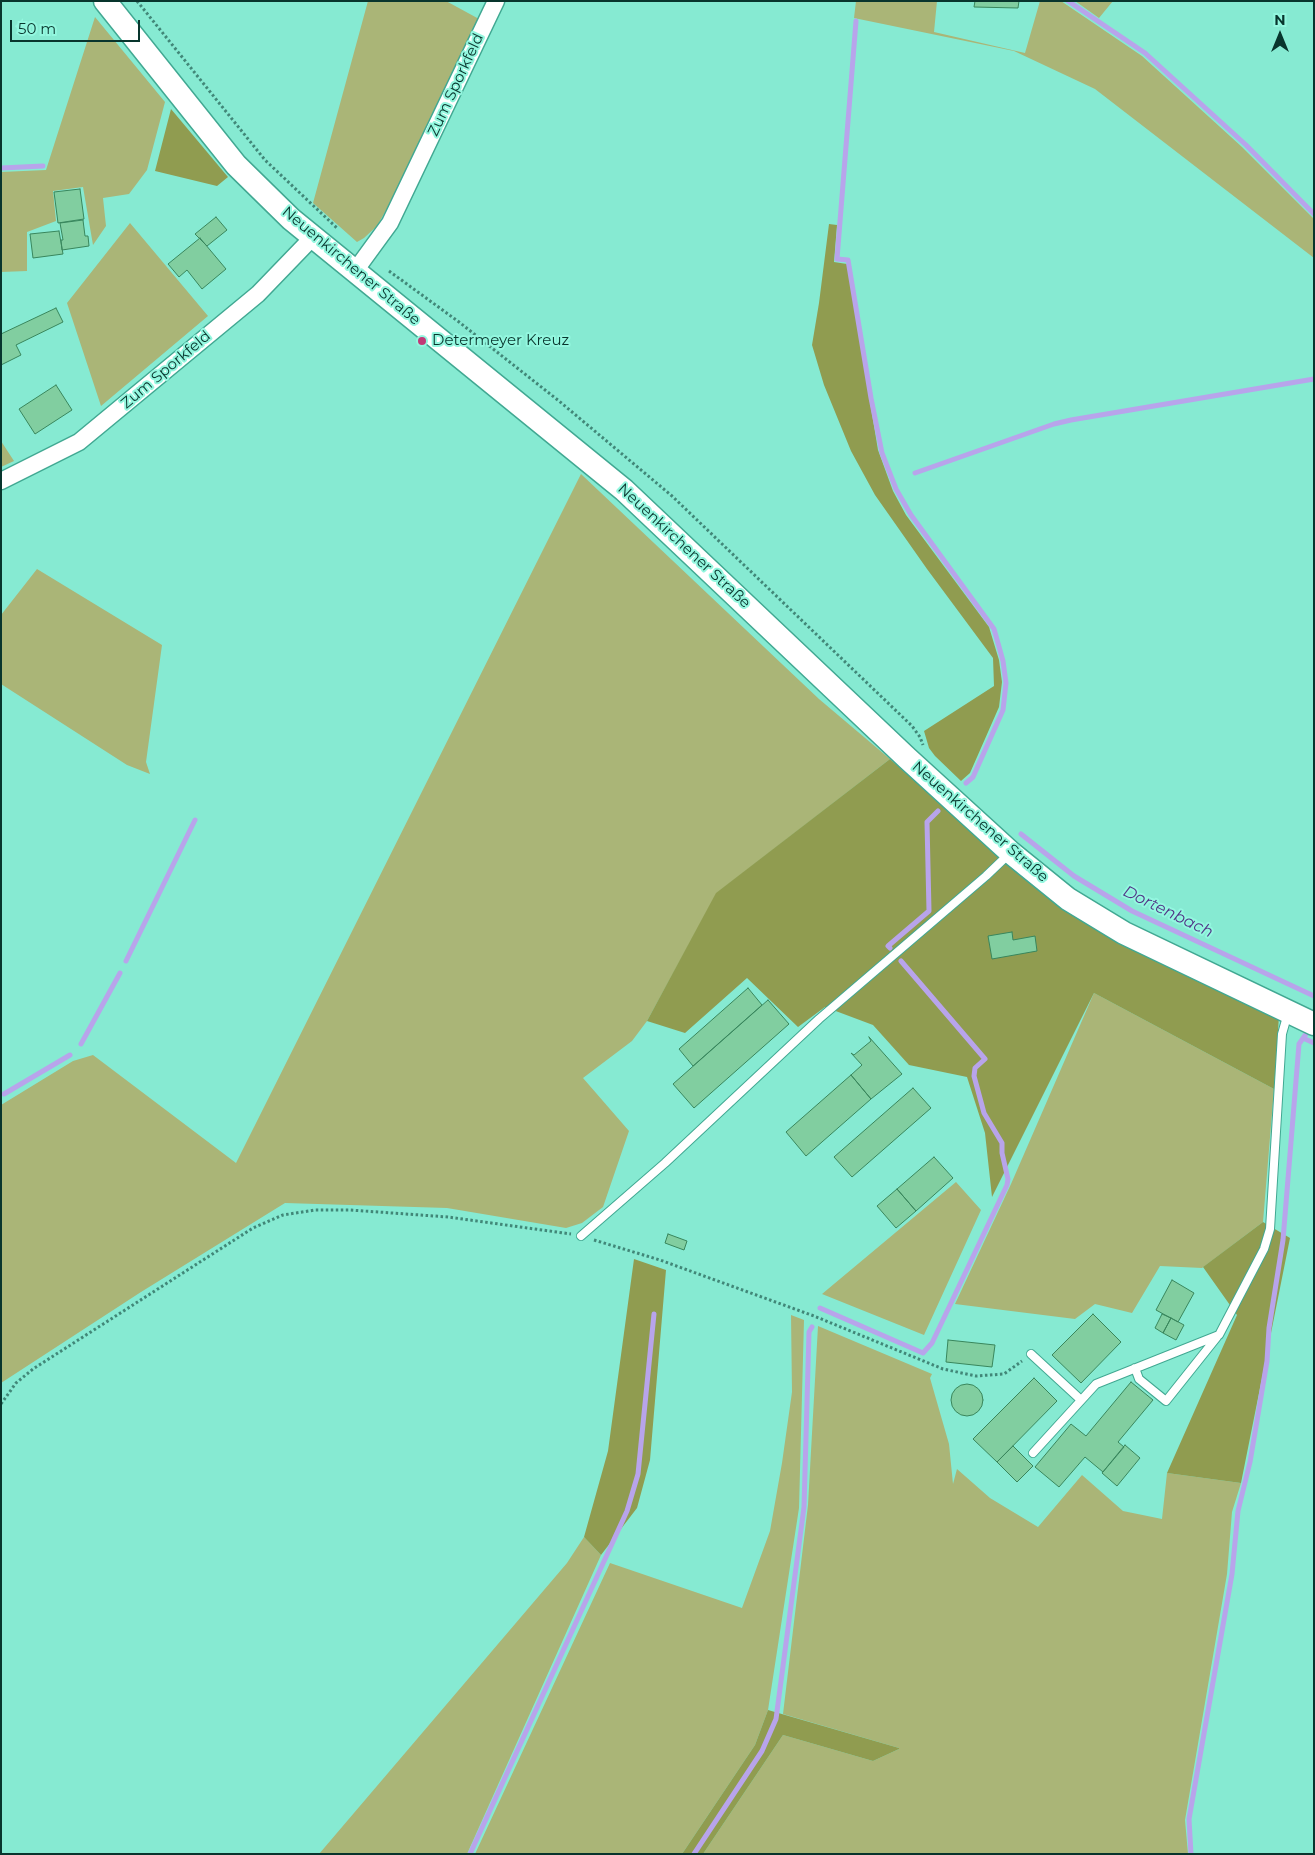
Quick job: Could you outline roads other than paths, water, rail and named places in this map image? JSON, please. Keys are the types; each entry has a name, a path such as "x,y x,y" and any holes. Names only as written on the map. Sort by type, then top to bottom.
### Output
{"street":[{"name":"Neuenkirchener Straße","path":"105,1 236,165 291,219 314,237 361,263 624,490 907,758 1010,852 1068,899 1124,933 1314,1024"},
{"name":"Zum Sporkfeld","path":"361,263 390,222 496,1"},
{"name":"Zum Sporkfeld","path":"1,480 79,442 258,294 314,237"}],"lane":[{"path":"581,1236 666,1163 819,1019 986,876 1010,852"},
{"path":"1135,1368 1139,1379 1166,1401 1218,1335 1264,1249 1270,1229 1282,1034 1289,1012"},
{"path":"1032,1453 1096,1384 1218,1335"},
{"path":"1032,1354 1081,1400"}],"waterway":[{"path":"1068,1 1145,53 1246,145 1314,214"},
{"path":"856,21 837,259 848,260 882,453 896,489 911,515 994,629 1003,661 1006,683 1003,710 973,777 966,783"},
{"path":"1,168 43,166"},
{"path":"915,473 1054,424 1314,379"},
{"path":"890,948 888,946 929,911 927,822 938,811"},
{"path":"126,961 195,820"},
{"name":"Dortenbach","path":"1021,834 1074,876 1132,911 1314,996"},
{"path":"820,1308 923,1353 932,1343 1007,1185 1008,1179 1002,1153 1002,1143 984,1113 974,1076 975,1068 985,1059 901,961"},
{"path":"81,1044 120,973"},
{"path":"1191,1854 1189,1819 1232,1574 1238,1511 1250,1462 1267,1361 1269,1328 1283,1240 1299,1044 1306,1034"},
{"path":"1303,1038 1314,1043"},
{"path":"4,1094 70,1055"},
{"path":"470,1854 627,1511 638,1474 654,1314"},
{"path":"694,1854 762,1751 776,1719 804,1507 809,1332 812,1327"}],"place":[{"name":"Determeyer Kreuz","path":"422,341"}]}
